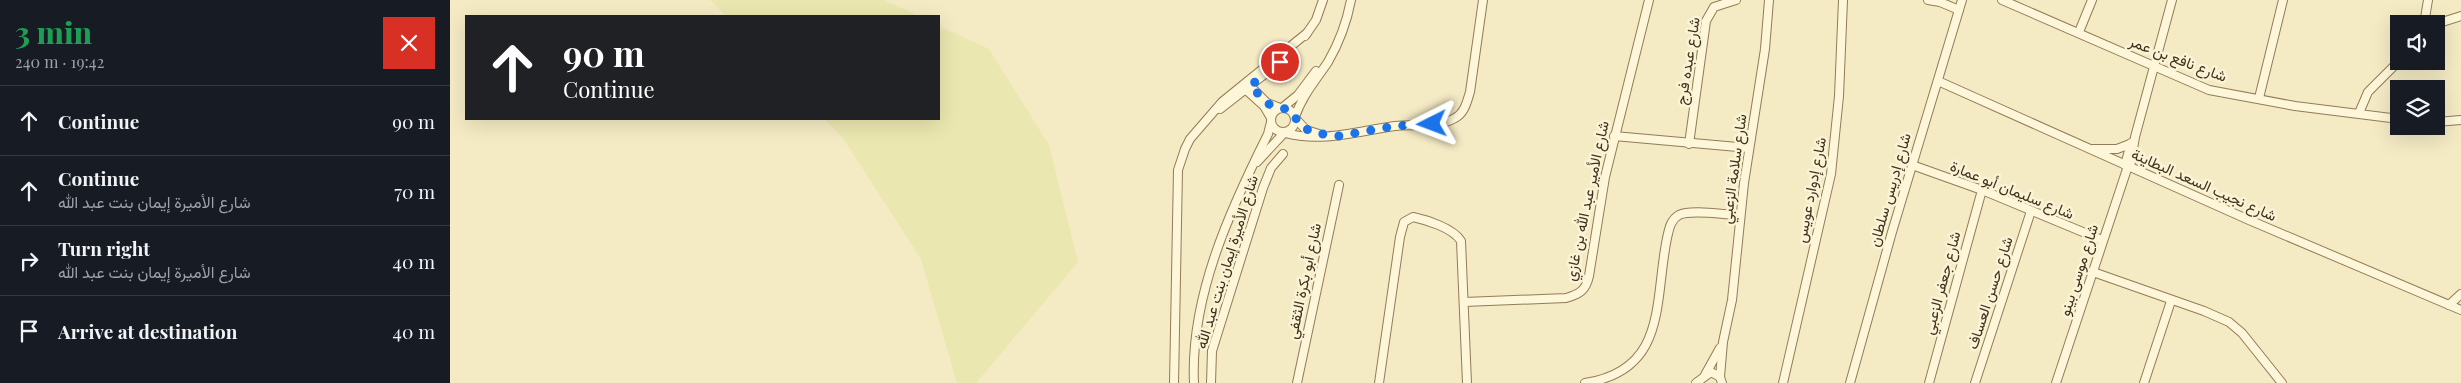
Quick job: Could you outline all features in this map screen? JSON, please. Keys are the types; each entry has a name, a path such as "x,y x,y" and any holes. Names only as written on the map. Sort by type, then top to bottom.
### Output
{"street":[{"path":"1174,383 1178,170 1182,154 1190,139 1218,109 1222,102 1246,86 1307,33 1316,20 1324,0"},
{"path":"1246,86 1264,106 1274,129 1284,133 1309,137 1339,136 1395,126 1438,123 1456,118 1461,114 1466,104 1471,85 1483,0"},
{"name":"شارع الأمير عبد الله بن غازي","path":"1464,302 1566,298 1575,296 1585,289 1589,276 1605,177 1614,136 1649,0"},
{"name":"شارع عبده فرج","path":"1688,144 1706,21 1714,6 1736,0"},
{"name":"شارع سلامة الزعبي","path":"1723,380 1723,342 1732,300 1740,215 1765,48 1769,0"},
{"name":"شارع إدوارد عويس","path":"1783,383 1831,174 1839,96 1843,0"},
{"path":"1928,0 1961,5 1968,0"},
{"name":"شارع نافع بن عمر","path":"2002,0 2209,90 2314,108 2390,118"},
{"path":"2078,32 2092,0"},
{"path":"2128,166 2172,0"},
{"path":"2259,98 2283,0"},
{"path":"2426,15 2428,0"},
{"path":"1284,133 1294,126 1303,99 1333,52 1349,12 1351,2"},
{"path":"1271,120 1274,112 1298,95 1321,64 1351,2"},
{"name":"شارع إدريس سلطان","path":"1850,383 1912,165 1961,5"},
{"path":"2445,21 2461,16"},
{"path":"2359,113 2368,92 2390,70"},
{"name":"شارع نجيب السعد البطاينة","path":"1938,81 2086,149 2461,310"},
{"path":"1246,86 1267,103 1290,110 1310,132 1339,136"},
{"name":"شارع الأميرة إيمان بنت عبد الله","path":"1194,383 1195,342 1204,292 1225,232 1269,130 1271,120"},
{"path":"2445,121 2461,120"},
{"name":"شارع الأميرة إيمان بنت عبد الله","path":"1254,165 1284,133"},
{"path":"1614,136 1749,148"},
{"path":"2128,166 2130,144 2135,136"},
{"path":"2086,149 2117,149 2130,144"},
{"name":"شارع الأميرة إيمان بنت عبد الله","path":"1211,383 1212,351 1263,188 1270,168 1283,154"},
{"name":"شارع سليمان أبو عمارة","path":"1912,165 1982,190 2102,240"},
{"name":"شارع موسى بينو","path":"2056,383 2128,166"},
{"name":"شارع أبو بكرة الثقفي","path":"1297,383 1339,185"},
{"name":"شارع جعفر الزعبي","path":"1929,383 1982,190"},
{"name":"شارع حسن العساف","path":"1975,383 2031,211"},
{"path":"1585,383 1606,378 1625,370 1641,356 1646,347 1655,324 1666,243 1673,220 1682,214 1740,215"},
{"path":"1380,383 1400,237 1404,222 1409,217 1428,221 1459,237 1462,247 1467,383"},
{"path":"2094,272 2229,322 2242,333 2275,379 2282,383"},
{"path":"2449,305 2461,294"},
{"path":"2144,383 2171,300"},
{"name":"شارع سلامة الزعبي","path":"1696,383 1705,375 1723,342"},
{"path":"1705,375 1711,372 1723,380"}],"shaded area":[{"path":"710,0 884,0 917,15 725,15"},
{"path":"940,26 989,49 1049,145 1078,262 976,383 957,383 921,259 843,138 825,120 940,120"}],"route":[{"path":"1280,62 1250,86 1270,105 1290,110 1298,123 1310,132 1339,136 1395,126 1432,124"}]}
